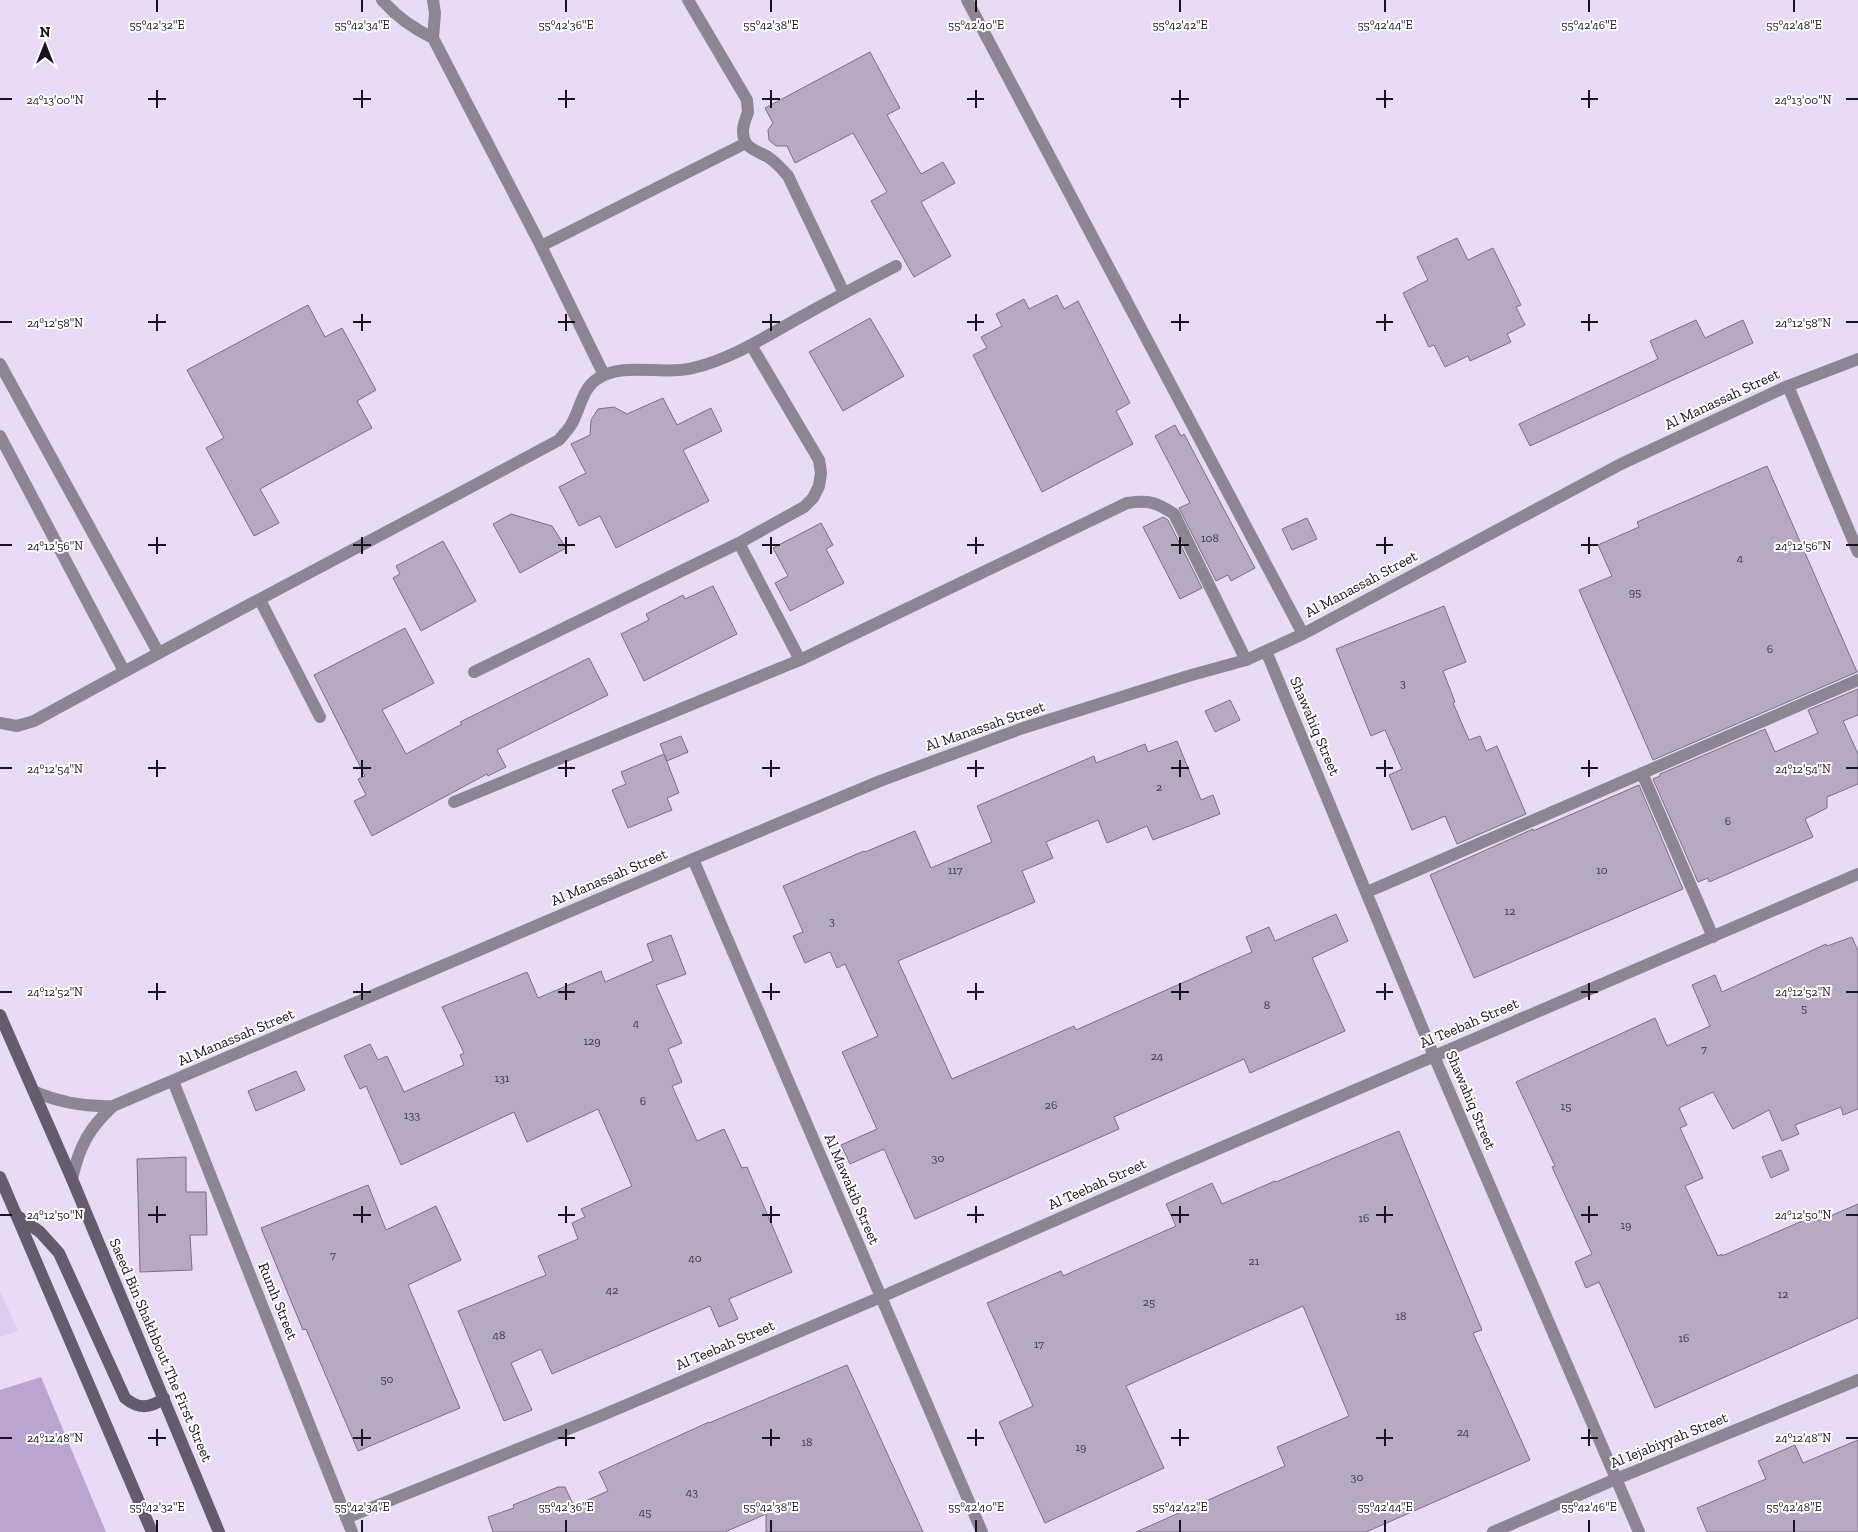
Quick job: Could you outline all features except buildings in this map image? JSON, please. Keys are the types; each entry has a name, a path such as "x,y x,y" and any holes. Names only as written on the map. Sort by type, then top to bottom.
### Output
{"main road":[{"name":"Saeed Bin Shakhbout The First Street","path":"0,1015 72,1179 219,1532"},
{"path":"0,1177 152,1532"},
{"path":"16,1215 40,1232 59,1254 125,1398 132,1404 140,1407 149,1407 157,1404 164,1398"}],"street":[{"path":"382,0 396,16 414,29 433,38"},
{"path":"433,0 435,13 433,38 541,246 604,374"},
{"path":"688,0 747,100 748,112 743,123 743,134 746,143 754,152 766,156 778,164 788,176 844,293"},
{"path":"966,0 1303,634"},
{"path":"541,246 746,143"},
{"path":"0,723 17,726 34,721 158,652 260,600 559,440 571,426 585,393 594,381 604,374 624,371 665,372 692,369 714,362 751,345 896,266"},
{"path":"474,672 740,543 804,507 813,498 819,486 821,473 819,460 751,345"},
{"name":"Al Manassah Street","path":"72,1179 77,1157 86,1137 98,1119 113,1106 880,781 1020,730 1188,676 1246,660 1303,634 1621,464 1788,386 1858,359"},
{"path":"0,364 158,652"},
{"path":"1788,386 1858,552"},
{"path":"0,436 124,671"},
{"path":"454,802 800,660 1127,503 1142,501 1158,503 1174,514 1246,660"},
{"path":"740,543 800,660"},
{"path":"260,600 320,717"},
{"name":"Shawahiq Street","path":"1266,651 1434,1056 1639,1532"},
{"path":"1367,892 1858,680"},
{"path":"1642,773 1714,937"},
{"name":"Al Mawakib Street","path":"693,859 982,1532"},
{"name":"Al Teebah Street","path":"346,1518 598,1416 881,1297 1858,874"},
{"name":"Rumh Street","path":"174,1081 352,1532"},
{"name":"Al Manassah Street","path":"35,1092 56,1101 95,1107 113,1106"},
{"name":"Al Iejabiyyah Street","path":"1493,1532 1616,1479 1858,1380"}],"shaded area":[{"path":"0,1291 18,1331 0,1337"},
{"path":"41,1377 106,1532 0,1532 0,1390"}]}
